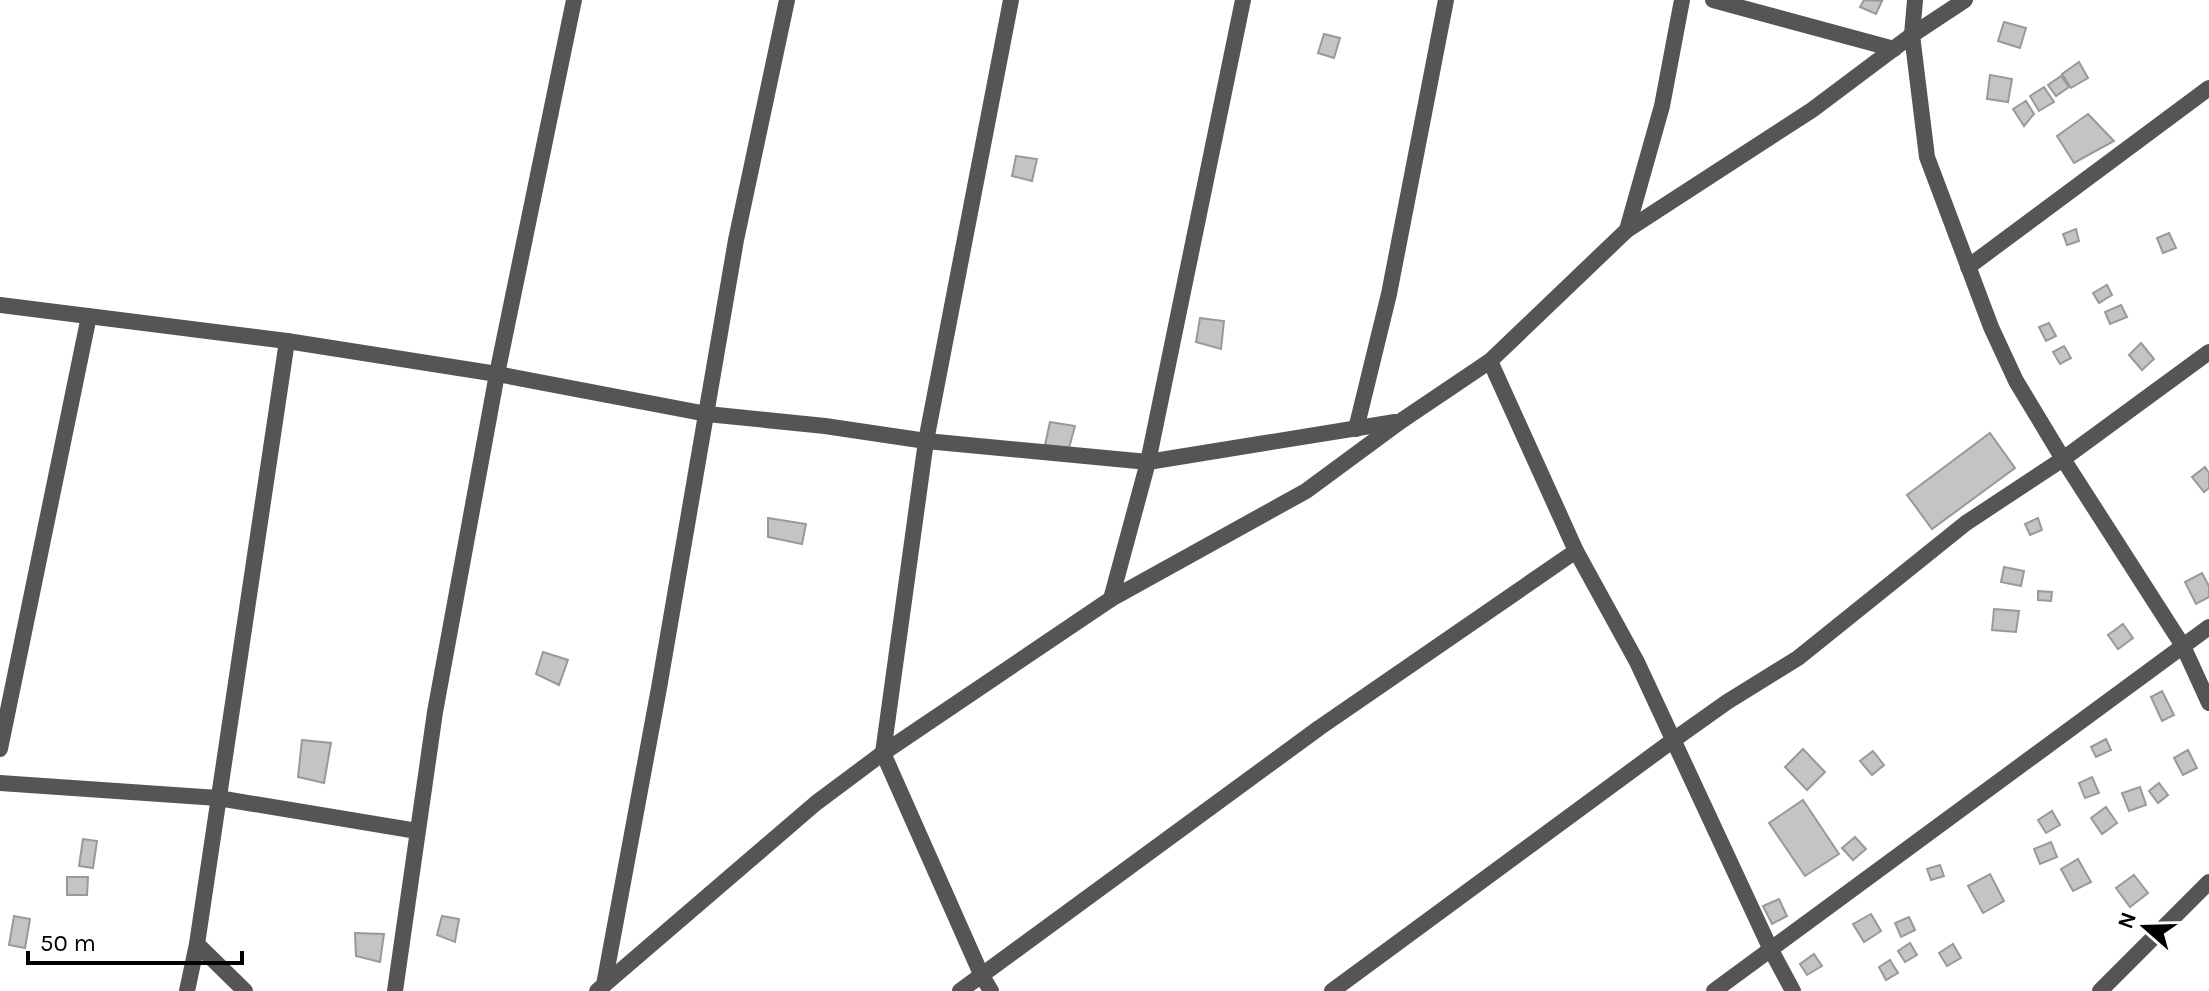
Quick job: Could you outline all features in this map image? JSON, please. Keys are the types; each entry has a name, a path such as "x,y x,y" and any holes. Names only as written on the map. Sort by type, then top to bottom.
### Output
{"street":[{"path":"395,991 435,712 497,374 574,0"},
{"path":"601,988 736,240 787,0"},
{"path":"991,991 883,753 926,441 1011,0"},
{"path":"1111,599 1148,462 1243,0"},
{"path":"1356,429 1389,294 1446,0"},
{"path":"1627,230 1662,106 1682,0"},
{"path":"1713,0 1894,49"},
{"path":"1915,0 1912,35 1927,157 1991,327 2016,381 2183,646 2209,703"},
{"path":"601,988 816,803 883,753 1111,599 1306,491 1490,361 1627,230 1812,110 1912,35 1965,0"},
{"path":"1968,267 2209,88"},
{"path":"0,305 287,341 497,374 707,414 825,426 926,441 1148,462 1401,421"},
{"path":"0,749 89,316"},
{"path":"187,991 197,944 287,341"},
{"path":"1332,991 1672,741 1798,658 1966,523 2063,459 2209,352"},
{"path":"1490,361 1576,551 1637,662 1793,991"},
{"path":"960,991 1319,728 1576,551"},
{"path":"1714,991 2209,627"},
{"path":"0,783 218,798 417,831"},
{"path":"2100,991 2209,882"},
{"path":"197,944 245,991"}],"building":[{"path":"1864,0 1882,1 1876,14 1860,7"},
{"path":"2004,22 2026,28 2020,48 1998,41"},
{"path":"1324,34 1340,38 1334,58 1318,53"},
{"path":"2079,62 2088,78 2071,88 2062,74"},
{"path":"1990,75 2012,79 2008,102 1987,99"},
{"path":"2061,76 2069,87 2056,96 2048,85"},
{"path":"2044,87 2054,102 2039,111 2030,96"},
{"path":"2026,101 2034,114 2024,126 2013,109"},
{"path":"2088,114 2114,141 2074,163 2057,136"},
{"path":"1016,156 1037,159 1032,181 1012,176"},
{"path":"2076,229 2079,241 2067,245 2063,234"},
{"path":"2169,233 2176,248 2163,253 2157,238"},
{"path":"2107,285 2112,295 2099,303 2093,293"},
{"path":"2121,305 2127,317 2110,324 2105,312"},
{"path":"1200,318 1224,321 1221,349 1196,342"},
{"path":"2049,323 2056,336 2046,341 2039,327"},
{"path":"2141,343 2154,359 2142,370 2129,355"},
{"path":"2064,346 2071,358 2060,364 2053,352"},
{"path":"1050,422 1075,426 1069,448 1045,445"},
{"path":"1990,433 2015,468 1932,529 1907,495"},
{"path":"2205,467 2209,473 2209,488 2204,492 2192,477"},
{"path":"768,518 806,524 802,544 768,537"},
{"path":"2038,518 2042,530 2030,535 2025,524"},
{"path":"2004,567 2024,571 2021,586 2001,582"},
{"path":"2202,573 2209,586 2209,597 2196,604 2185,582"},
{"path":"2038,591 2052,592 2051,601 2038,600"},
{"path":"1994,609 2019,611 2016,632 1992,630"},
{"path":"2123,624 2133,638 2118,649 2108,635"},
{"path":"543,652 568,660 559,685 536,674"},
{"path":"2162,691 2174,715 2162,721 2151,697"},
{"path":"2106,739 2111,750 2096,757 2091,747"},
{"path":"302,740 331,743 324,783 298,777"},
{"path":"1803,749 1825,772 1807,790 1785,767"},
{"path":"2188,750 2197,768 2183,775 2174,758"},
{"path":"1873,751 1884,765 1872,775 1860,761"},
{"path":"2092,777 2099,793 2085,798 2079,783"},
{"path":"2159,783 2168,795 2158,803 2149,791"},
{"path":"2140,787 2146,805 2129,811 2122,793"},
{"path":"1803,800 1839,854 1805,876 1769,823"},
{"path":"2106,807 2117,823 2102,834 2091,818"},
{"path":"2052,811 2060,825 2046,833 2038,820"},
{"path":"1855,837 1866,849 1853,860 1842,848"},
{"path":"83,839 97,841 93,868 79,866"},
{"path":"2051,842 2057,857 2040,864 2034,849"},
{"path":"2078,859 2091,882 2073,891 2061,869"},
{"path":"1940,865 1944,876 1931,880 1927,869"},
{"path":"1990,874 2004,901 1983,913 1968,886"},
{"path":"2134,875 2148,893 2130,907 2116,888"},
{"path":"67,877 88,877 87,895 67,895"},
{"path":"1779,899 1787,916 1772,924 1763,906"},
{"path":"1871,914 1881,931 1864,942 1853,924"},
{"path":"14,916 30,919 25,948 9,945"},
{"path":"442,916 459,919 455,942 437,935"},
{"path":"1909,917 1915,930 1901,937 1895,923"},
{"path":"355,933 384,934 380,962 356,956"},
{"path":"1910,943 1917,955 1905,962 1898,951"},
{"path":"1953,944 1961,958 1947,966 1939,953"},
{"path":"1814,954 1822,966 1807,975 1800,964"},
{"path":"1890,960 1898,973 1886,980 1879,967"}]}
